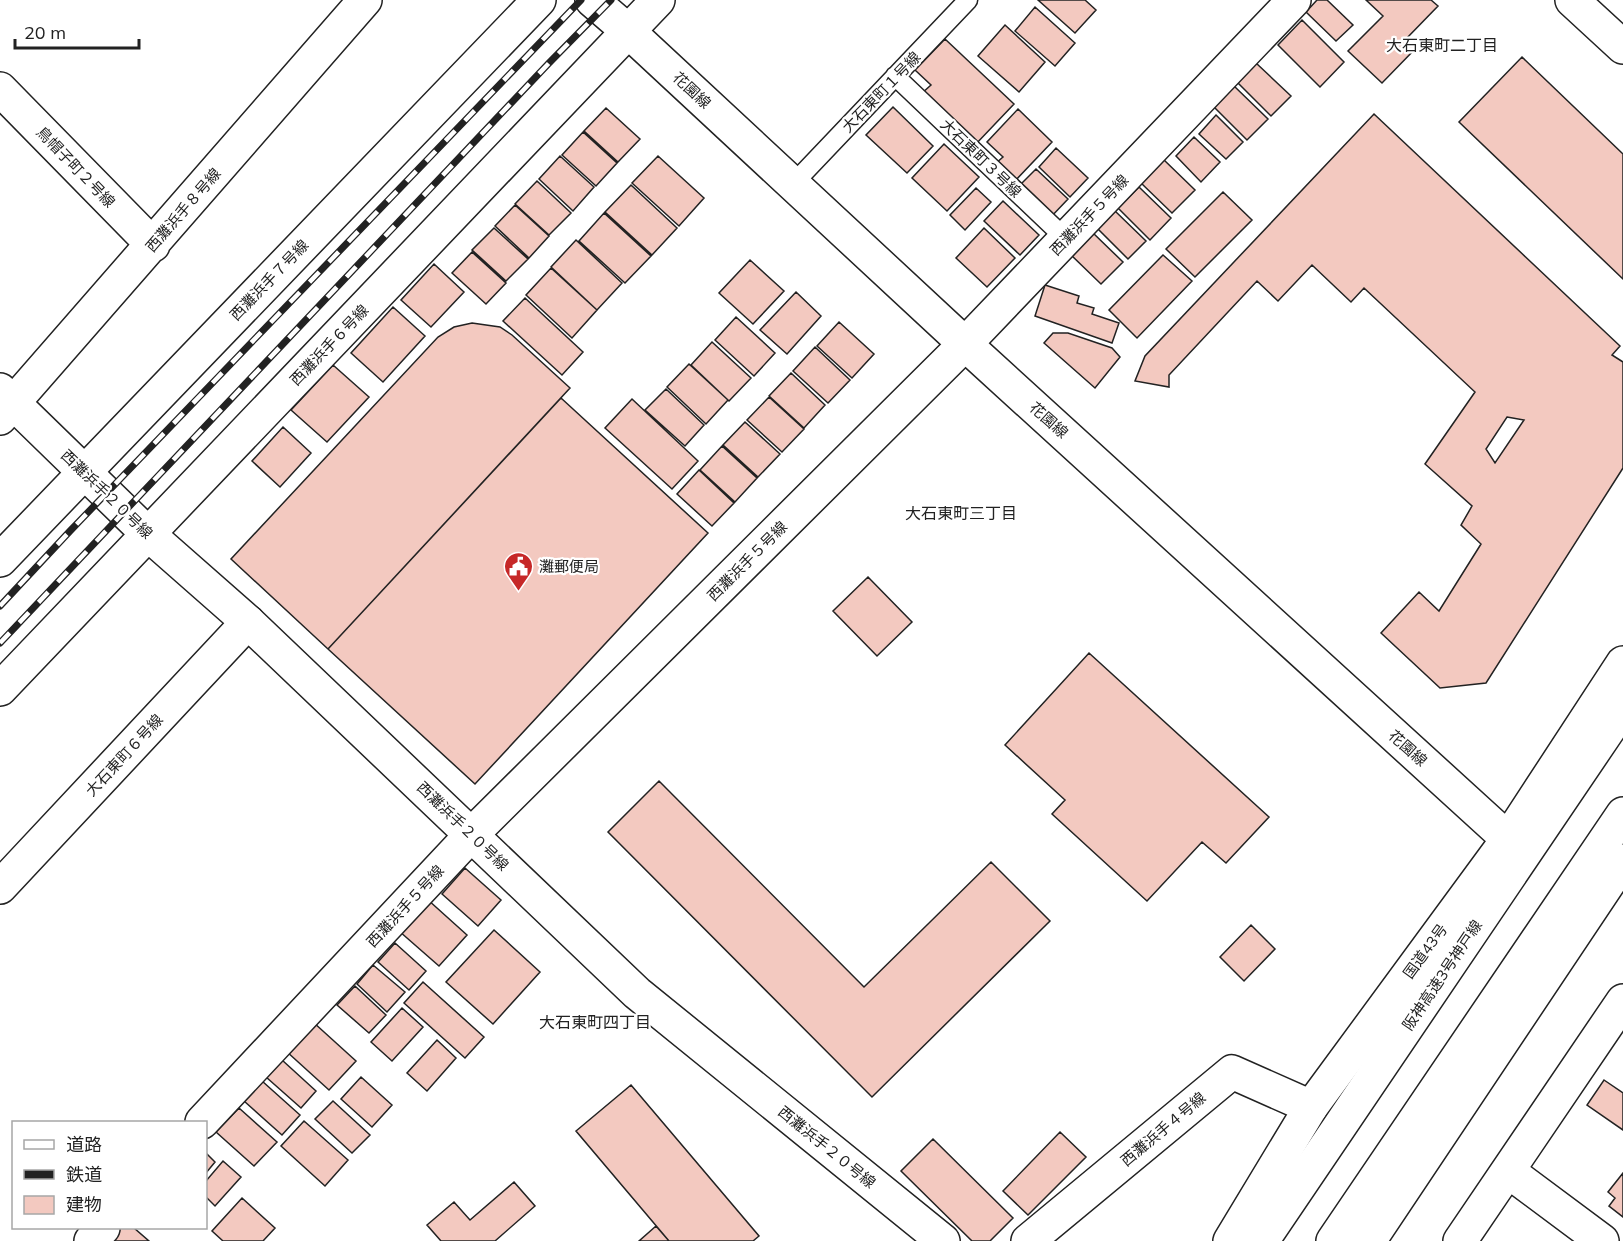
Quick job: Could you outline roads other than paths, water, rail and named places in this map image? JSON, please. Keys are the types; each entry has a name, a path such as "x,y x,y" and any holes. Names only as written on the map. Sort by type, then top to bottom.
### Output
{"main road":[{"name":"西灘浜手８号線","path":"5,404 153,245 365,0"},
{"name":"西灘浜手７号線","path":"0,560 539,0"},
{"name":"花園線","path":"592,0 965,344 1508,838"},
{"name":"西灘浜手６号線","path":"0,689 658,0"},
{"name":"西灘浜手５号線","path":"203,1121 472,834 965,344 1294,0"},
{"path":"1572,0 1623,46"},
{"name":"鳥帽子町２号線","path":"0,89 153,245"},
{"name":"西灘浜手２０号線","path":"5,404 248,622 637,993 944,1241"},
{"name":"大石東町６号線","path":"0,887 248,622"},
{"name":"国道43号","path":"1230,1241 1311,1107 1508,838 1623,663"},
{"name":"阪神高速3号神戸線","path":"1262,1241 1623,708"},
{"path":"1333,1241 1623,814"},
{"path":"1369,1241 1623,861"},
{"path":"1460,1241 1623,1001"},
{"name":"西灘浜手４号線","path":"1028,1241 1232,1072 1311,1107"},
{"path":"1508,1171 1602,1241"},
{"path":"91,1241 101,1229"}],"lane":[{"name":"大石東町１号線","path":"793,184 968,0"},
{"name":"大石東町３号線","path":"896,76 1066,239"}],"railway":[{"path":"0,606 581,0"},
{"path":"0,643 611,0"}],"place":[{"name":"灘郵便局","path":"518,592"}],"district":[{"name":"大石東町二丁目","path":"1442,45"},
{"name":"大石東町三丁目","path":"961,513"},
{"name":"大石東町四丁目","path":"595,1022"}]}
